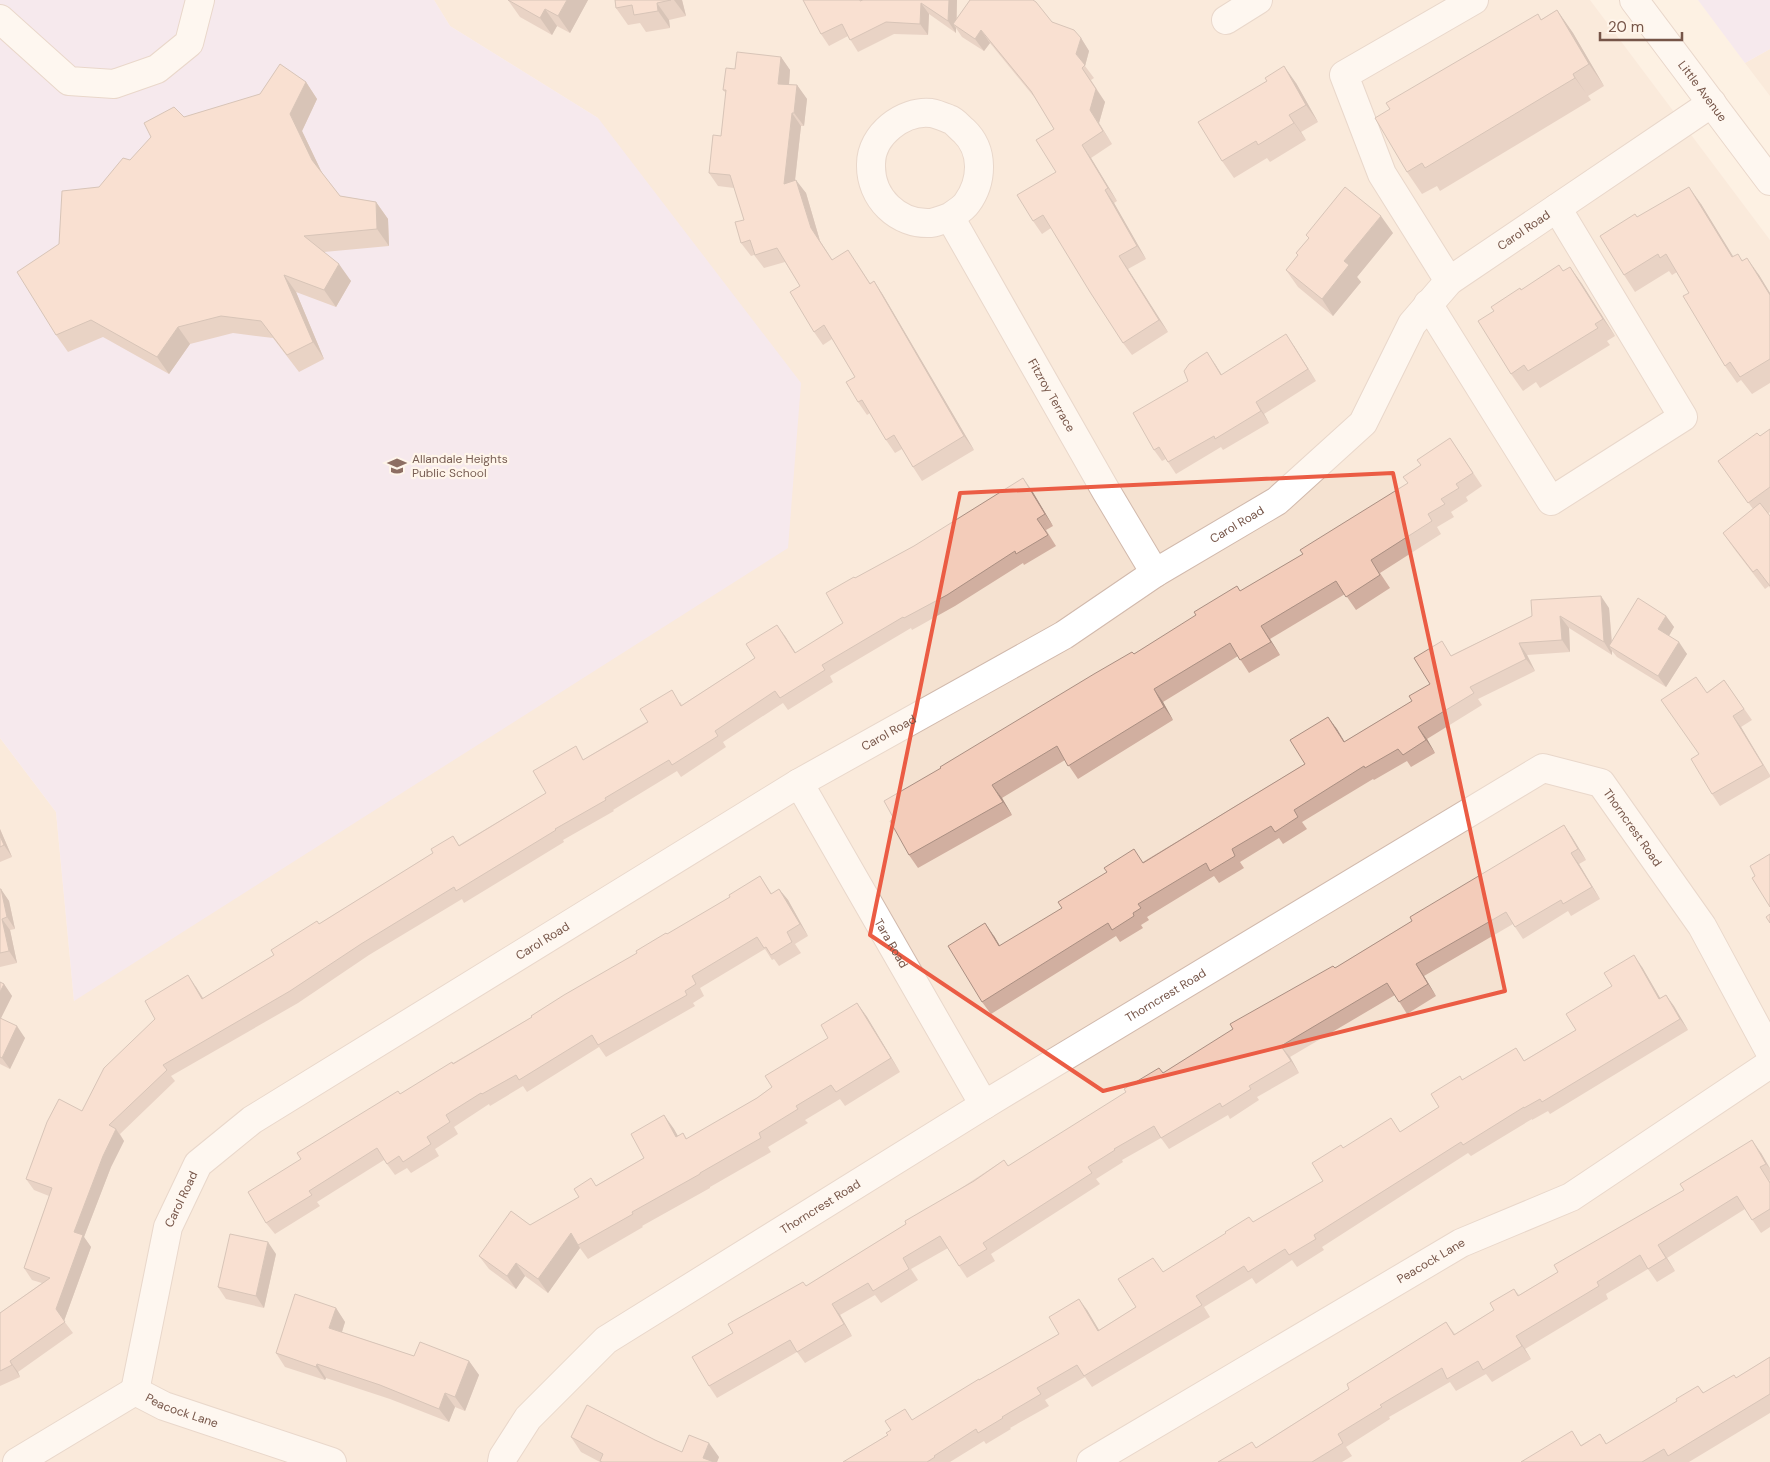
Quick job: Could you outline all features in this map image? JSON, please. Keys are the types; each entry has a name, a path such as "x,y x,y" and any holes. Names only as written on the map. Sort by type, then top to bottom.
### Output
{"street":[{"path":"0,19 70,81 114,84 157,69 189,43 200,0"},
{"path":"1226,20 1258,0"},
{"path":"1449,281 1382,174 1344,75 1474,0"},
{"name":"Little Avenue","path":"1634,0 1770,181"},
{"name":"Carol Road","path":"135,1391 168,1227 198,1164 252,1120 799,783 1064,635 1155,573 1277,500 1364,423 1412,324 1449,281 1712,103"},
{"path":"1428,304 1551,501 1683,417 1557,208"},
{"name":"Fitzroy Terrace","path":"950,218 1155,573"},
{"name":"Thorncrest Road","path":"502,1462 528,1418 606,1340 984,1105 1543,768 1601,783 1702,926 1770,1052"},
{"name":"Tara Road","path":"799,783 984,1105"},
{"name":"Peacock Lane","path":"1092,1462 1461,1243 1570,1197 1770,1064"},
{"name":"Peacock Lane","path":"17,1462 135,1391 164,1406 332,1462"}],"highlighted area":[{"path":"1393,473 1505,991 1103,1091 870,935 960,493"}],"shaded area":[{"name":"Allandale Heights Public School","path":"0,0 434,0 450,26 598,118 801,383 788,548 74,1001 56,812 0,738"},
{"path":"434,0 1590,0 1770,240 1770,1462 0,1462 0,738 56,812 74,1001 598,118 450,26"},
{"path":"1698,0 1770,0 1770,49 1745,63"},
{"path":"1770,49 1770,96 1745,63"}],"building":[{"path":"508,0 567,0 558,16 545,9 540,18"},
{"path":"615,0 671,0 657,3 658,11 634,15 632,5 616,8"},
{"path":"803,0 949,0 948,21 921,3 920,24 886,22 850,40 842,24 821,34"},
{"path":"970,0 1033,0 1052,22 1074,30 1081,38 1076,54 1085,65 1082,68 1096,89 1090,110 1103,131 1082,145 1108,188 1105,190 1137,246 1119,256 1159,320 1123,343 1043,215 1033,221 1017,195 1056,172 1036,140 1054,129 1031,91 981,30 975,39 953,24"},
{"path":"1557,10 1589,64 1573,74 1575,78 1425,168 1422,163 1407,172 1375,118 1390,109 1386,103 1538,14 1541,20"},
{"path":"737,52 781,57 778,84 797,85 784,184 796,180 811,228 832,260 848,250 870,284 874,281 964,436 913,467 894,435 886,440 862,400 858,402 846,382 855,377 824,325 814,332 790,292 800,286 777,248 755,255 750,240 741,243 735,222 744,220 730,175 709,173 713,135 721,136 726,90 723,90 726,68 735,69"},
{"path":"280,64 306,82 290,114 312,160 340,196 376,202 377,229 304,236 339,264 324,290 284,275 313,342 287,355 261,321 221,316 178,327 157,357 91,320 56,335 17,272 59,244 62,191 99,187 123,158 130,160 151,137 144,123 174,107 184,117 260,94"},
{"path":"1284,66 1306,105 1289,115 1294,123 1258,145 1256,141 1222,161 1198,122 1267,81 1265,78"},
{"path":"1345,187 1381,216 1344,261 1349,265 1322,299 1286,270 1298,255 1296,253 1309,238 1306,235"},
{"path":"1689,187 1732,257 1738,254 1742,261 1747,258 1770,295 1770,359 1740,377 1730,362 1725,366 1683,296 1689,293 1666,254 1660,258 1658,254 1624,275 1600,236 1635,214 1637,217"},
{"path":"1559,265 1563,271 1570,267 1603,319 1595,324 1598,328 1528,371 1524,365 1511,374 1478,321 1494,311 1491,307"},
{"path":"1286,334 1308,369 1256,402 1261,411 1215,439 1214,436 1168,462 1159,447 1154,450 1133,413 1188,381 1184,371 1189,364 1207,352 1221,375"},
{"path":"1770,429 1770,487 1748,503 1718,461 1757,433 1760,436"},
{"path":"1450,438 1473,473 1456,484 1459,488 1441,499 1445,504 1428,514 1432,521 1371,560 1380,575 1346,597 1336,581 1261,626 1271,642 1240,660 1230,643 1154,689 1164,707 1068,766 1057,746 992,785 1003,802 909,855 890,821 894,819 884,801 1094,674 1132,652 1134,654 1196,615 1194,612 1237,586 1240,591 1303,554 1300,550 1408,483 1403,477 1421,465 1417,460"},
{"path":"1023,478 1045,514 1037,519 1048,535 1016,554 1015,551 947,595 903,617 822,665 825,670 780,698 775,691 715,731 718,736 672,765 669,760 456,891 454,887 361,944 290,991 163,1065 167,1070 109,1125 116,1129 103,1156 74,1232 83,1235 56,1309 65,1322 10,1361 12,1365 0,1371 0,1313 50,1278 24,1268 52,1188 26,1179 47,1122 59,1099 82,1111 104,1068 155,1019 145,1001 188,975 202,999 274,955 271,950 317,921 319,924 433,853 431,849 453,836 459,846 546,793 533,771 576,746 583,760 648,722 640,709 672,690 681,706 755,658 746,644 777,625 795,653 843,623 826,593 914,546"},
{"path":"1760,503 1770,516 1770,586 1757,569 1753,572 1723,533"},
{"path":"1601,596 1604,642 1560,616 1562,640 1519,643 1526,659 1470,687 1474,693 1418,727 1426,740 1403,755 1398,749 1365,768 1364,766 1294,810 1298,817 1275,832 1271,826 1232,849 1235,856 1210,871 1206,863 1138,904 1141,908 1133,913 1134,916 1112,930 1108,923 982,1002 948,946 985,923 999,946 1062,908 1058,902 1107,872 1104,868 1134,849 1143,863 1305,764 1290,740 1328,717 1344,742 1412,701 1409,696 1430,684 1414,658 1442,641 1451,656 1532,616 1531,600"},
{"path":"1638,598 1666,616 1658,629 1679,642 1658,676 1609,646"},
{"path":"1696,677 1707,693 1724,680 1744,709 1733,716 1763,765 1712,794 1691,759 1699,754 1661,700"},
{"path":"1564,825 1578,849 1571,853 1592,887 1563,904 1561,900 1515,927 1506,912 1416,964 1428,984 1399,1002 1387,983 1281,1046 1291,1061 1249,1086 1251,1089 1222,1107 1220,1103 1161,1138 1154,1126 1114,1149 1088,1167 1092,1173 983,1243 987,1249 959,1266 940,1236 903,1258 909,1269 873,1291 868,1283 832,1304 844,1324 797,1352 790,1340 709,1386 692,1357 733,1333 728,1324 803,1282 806,1286 906,1224 905,1221 974,1181 1004,1160 1008,1166 1126,1092 1124,1089 1159,1068 1163,1073 1233,1029 1230,1024 1333,966 1335,968 1412,921 1410,917"},
{"path":"0,836 4,845 0,847"},
{"path":"1770,854 1770,907 1752,878 1755,876 1750,866"},
{"path":"760,876 771,894 779,889 800,924 787,932 792,942 771,955 757,937 692,976 696,984 685,991 687,995 598,1045 592,1035 519,1080 516,1075 481,1093 446,1115 450,1122 427,1137 431,1144 403,1162 399,1156 387,1164 377,1148 309,1191 312,1195 266,1223 248,1192 301,1159 297,1153 398,1091 400,1094 532,1017 564,995 637,953 636,951 730,897 729,895"},
{"path":"0,889 7,917 2,919 9,951 0,953"},
{"path":"1770,914 1770,923 1766,917"},
{"path":"1634,955 1659,999 1666,995 1680,1019 1542,1102 1540,1099 1524,1107 1463,1145 1461,1142 1314,1235 1316,1239 1289,1255 1285,1249 1248,1272 1244,1266 1196,1296 1202,1305 1084,1376 1077,1365 1037,1388 1041,1394 978,1433 976,1429 927,1462 843,1462 888,1435 886,1433 891,1430 885,1421 905,1409 912,1420 979,1379 1059,1334 1049,1317 1079,1299 1098,1331 1136,1307 1118,1279 1153,1258 1163,1272 1249,1217 1253,1222 1323,1181 1312,1163 1341,1145 1343,1148 1391,1118 1400,1132 1439,1107 1431,1094 1460,1076 1462,1080 1516,1048 1524,1061 1576,1030 1566,1014 1612,986 1604,973"},
{"path":"0,982 4,984 0,992"},
{"path":"857,1003 891,1058 836,1092 831,1085 796,1106 798,1109 759,1133 761,1138 578,1245 571,1233 538,1279 516,1263 507,1276 479,1256 511,1211 530,1225 579,1197 574,1189 591,1178 596,1186 644,1158 631,1134 664,1115 676,1137 683,1133 686,1139 757,1098 772,1087 765,1076 828,1038 821,1025"},
{"path":"0,1018 17,1026 2,1058 0,1057"},
{"path":"1752,1140 1766,1164 1760,1167 1770,1183 1770,1209 1752,1220 1737,1196 1658,1245 1666,1258 1648,1269 1640,1255 1597,1282 1599,1286 1516,1336 1522,1346 1483,1370 1478,1361 1447,1379 1442,1368 1380,1405 1382,1407 1338,1434 1343,1443 1312,1462 1218,1462 1252,1442 1256,1448 1349,1389 1347,1384 1446,1322 1454,1335 1494,1310 1490,1303 1514,1289 1518,1296 1558,1272 1554,1265 1684,1190 1680,1184"},
{"path":"230,1234 268,1242 256,1296 218,1287"},
{"path":"295,1294 336,1308 329,1328 414,1356 420,1342 469,1361 455,1397 445,1393 439,1409 380,1385 317,1364 316,1367 276,1353"},
{"path":"1770,1357 1770,1394 1668,1456 1664,1449 1642,1462 1521,1462 1572,1431 1581,1446 1600,1434 1606,1444 1698,1386 1703,1393 1734,1375 1736,1378"},
{"path":"587,1405 682,1452 689,1435 709,1443 703,1458 714,1462 602,1462 600,1461 603,1454 571,1437"}],"place":[{"name":"Allandale Heights Public School","path":"397,466"}]}
